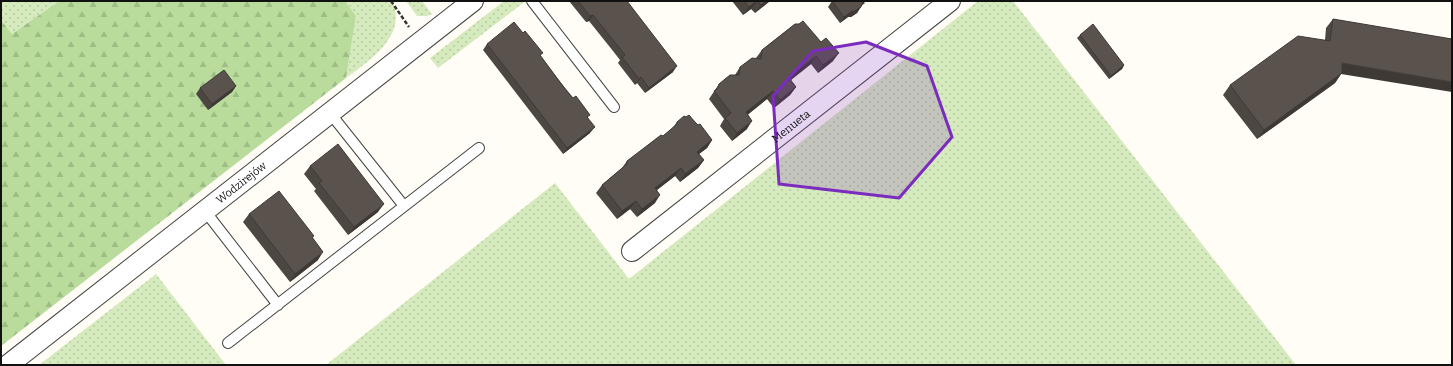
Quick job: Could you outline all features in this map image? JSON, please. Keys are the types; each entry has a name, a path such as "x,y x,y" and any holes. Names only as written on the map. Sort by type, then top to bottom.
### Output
{"street":[{"name":"Wodzirejów","path":"8,365 473,1"},
{"name":"Menueta","path":"632,251 950,1"}],"lane":[{"path":"532,1 614,107"},
{"path":"330,113 404,206"},
{"path":"228,343 479,148"},
{"path":"205,211 278,305"}],"path":[{"path":"391,1 420,43"}],"highlighted area":[{"path":"866,42 927,66 952,137 899,198 779,184 773,96 813,51"}],"green space":[{"path":"1,1 59,1 12,34 1,20"},
{"path":"59,1 345,1 356,16 346,78 1,346 1,20 12,34"},
{"path":"345,1 392,1 396,13 395,25 391,36 384,46 366,63 346,78 356,16"},
{"path":"406,1 422,1 432,14 427,16 417,16"},
{"path":"504,1 521,1 523,3 438,68 430,58"},
{"path":"978,1 1013,1 1296,365 326,365 555,183 629,279"},
{"path":"156,274 226,365 39,365"}],"building":[{"path":"578,1 627,1 677,66 649,88 641,77 639,79 622,57 625,55 593,15 590,16"},
{"path":"744,1 757,1 749,7"},
{"path":"757,1 766,1 761,5"},
{"path":"832,1 864,1 861,7 844,17"},
{"path":"1333,19 1452,39 1452,82 1342,63 1342,73 1264,130 1230,85 1298,36 1330,41"},
{"path":"803,21 821,42 826,38 839,53 823,65 816,56 789,78 796,87 780,100 773,91 746,112 752,121 737,133 725,118 731,113 714,91 718,88 719,84 730,75 739,75 740,67 752,58 761,59 762,50 795,24 799,24"},
{"path":"514,22 523,33 525,31 543,53 540,55 565,89 573,98 576,96 590,115 587,117 595,127 567,148 487,44"},
{"path":"1093,24 1124,65 1111,76 1080,35"},
{"path":"224,70 236,86 212,104 200,88"},
{"path":"689,115 698,125 700,124 712,140 697,152 704,160 685,174 681,168 655,188 660,195 642,209 636,201 622,211 602,185 627,164 627,161 661,135 663,136 684,116 686,117"},
{"path":"338,144 384,204 354,227 319,183 322,181 310,166"},
{"path":"279,191 314,236 312,237 323,252 295,274 249,214"}]}
